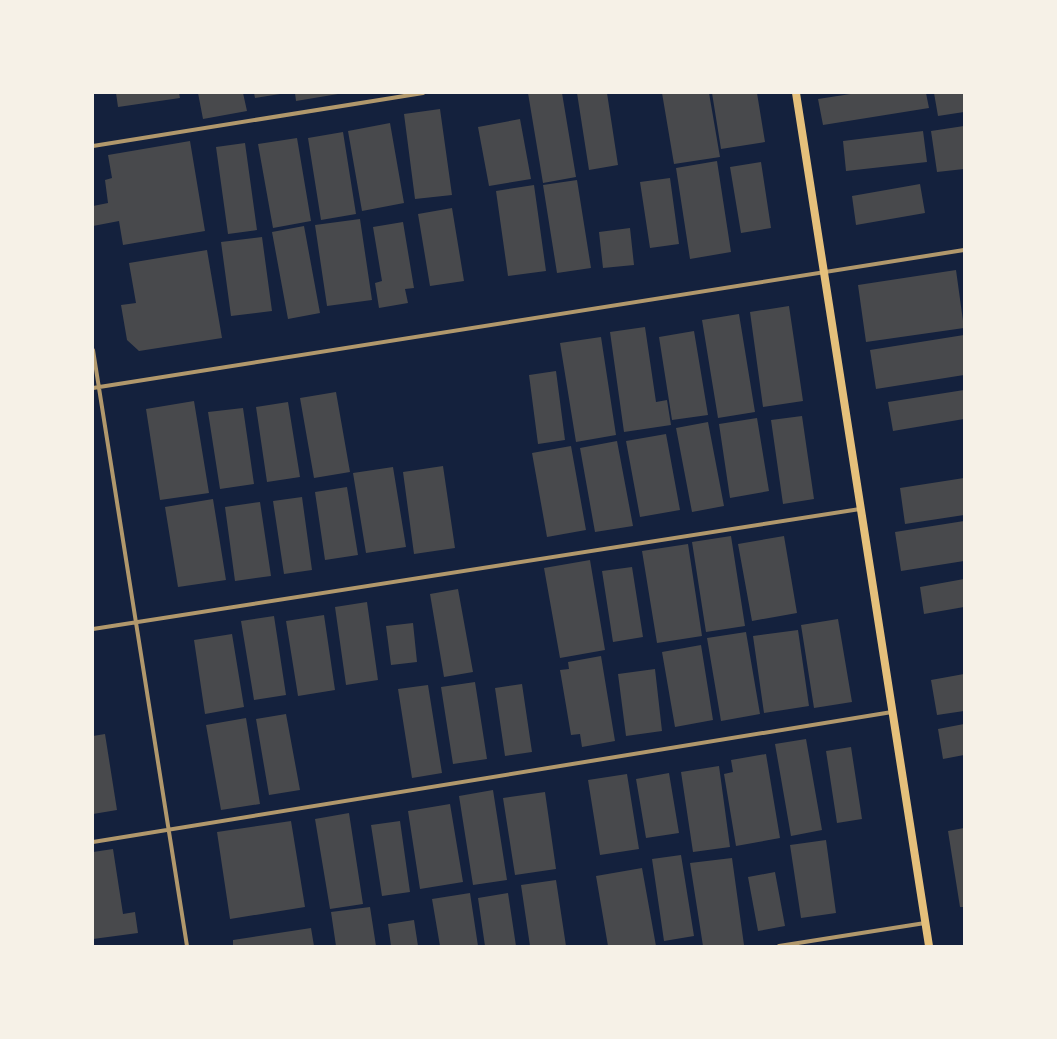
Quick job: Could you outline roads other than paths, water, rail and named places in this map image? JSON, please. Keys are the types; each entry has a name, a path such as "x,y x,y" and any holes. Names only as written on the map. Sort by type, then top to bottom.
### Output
{"main road":[{"path":"796,93 929,946"}],"street":[{"path":"93,146 423,93"},
{"path":"93,388 823,271 964,250"},
{"path":"93,350 187,946"},
{"path":"93,629 860,509"},
{"path":"93,842 169,832 892,712"},
{"path":"779,946 925,923"}]}
